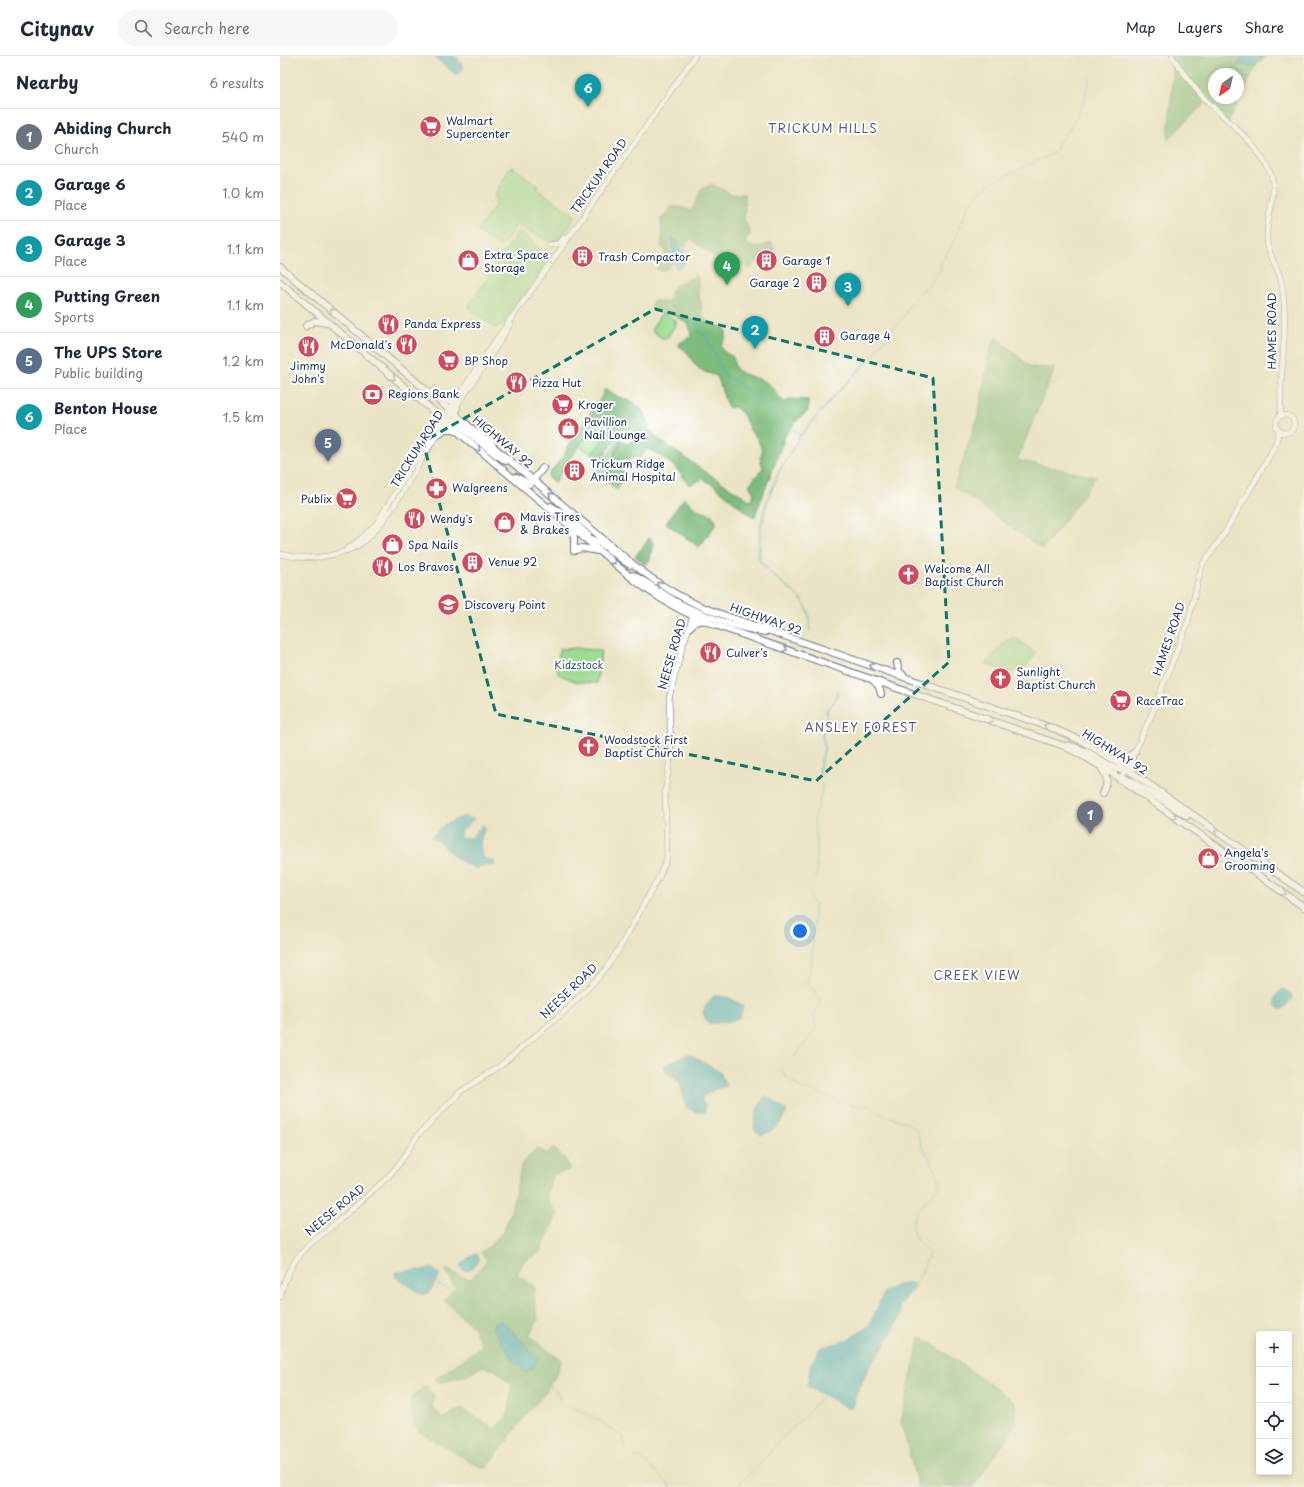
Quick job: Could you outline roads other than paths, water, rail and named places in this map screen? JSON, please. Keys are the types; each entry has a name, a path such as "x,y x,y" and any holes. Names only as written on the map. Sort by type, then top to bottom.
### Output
{"main road":[{"name":"HIGHWAY 92","path":"280,267 641,570 695,610 703,620 1060,744 1098,764 1304,907"},
{"name":"HIGHWAY 92","path":"280,282 446,420 454,429 568,525 586,536 601,552 624,572 652,593 682,610 695,610 748,629 775,633 1063,733 1111,758 1304,892"},
{"path":"307,305 310,316 306,326 314,321 328,323"},
{"path":"436,399 449,401 458,397"},
{"path":"457,405 456,412 458,417"},
{"path":"446,420 458,423 495,454 518,468"},
{"path":"437,435 445,429 454,429"},
{"path":"477,433 491,431 490,437 494,447"},
{"path":"502,469 530,484 534,481 543,468 534,474 525,473"},
{"path":"539,500 562,513 586,536 595,539 622,560 641,570"},
{"path":"568,525 574,537 574,550 587,548 601,552"},
{"path":"624,572 635,576 669,597 695,610"},
{"path":"682,610 688,619 689,627 696,622 703,620"},
{"path":"897,662 899,671 905,678"},
{"path":"870,678 878,684 881,694"},
{"path":"1060,744 1082,749 1116,769 1126,769"},
{"path":"1111,758 1117,760 1125,759 1135,752"},
{"path":"1132,758 1131,768 1134,774"},
{"path":"1098,764 1104,772 1107,780 1106,788 1103,793"},
{"path":"1120,779 1132,781 1179,812 1200,820"}],"street":[{"name":"TRICKUM ROAD","path":"346,550 355,548 361,544 379,526 437,435 458,397 500,334 695,56"},
{"name":"HAMES ROAD","path":"1172,56 1180,70 1207,102 1244,135 1264,162 1273,178 1272,202 1267,239 1269,251 1277,268 1282,288 1284,346 1281,390 1282,407 1280,416"},
{"path":"549,245 558,244 561,242 576,222 580,221"},
{"name":"TRICKUM ROAD","path":"451,411 457,405 494,352 519,308"},
{"name":"HAMES ROAD","path":"1282,407 1287,415"},
{"path":"1287,415 1293,419 1294,425 1292,430 1285,432 1278,429 1277,421 1280,416 1287,415"},
{"name":"TRICKUM ROAD","path":"280,554 306,559 320,558 339,554 363,537 376,524 446,420"},
{"name":"HAMES ROAD","path":"1275,444 1278,429"},
{"name":"HAMES ROAD","path":"1120,779 1135,752 1158,699 1188,622 1203,564 1232,521 1275,444 1285,432"},
{"name":"NEESE ROAD","path":"280,1297 284,1281 289,1271 310,1244 389,1176 422,1131 460,1092 500,1066 564,1012 599,977 612,960 660,875 667,858 665,792 670,757 670,695 695,610"}],"water":[{"path":"433,56 456,56 464,68 456,75"},
{"path":"1244,56 1266,56 1259,63 1253,66 1237,64"},
{"path":"672,239 682,247 689,257 682,266 677,269 675,267 672,253"},
{"path":"464,816 474,819 461,831 459,838 471,838 483,824 485,829 480,844 481,850 484,858 495,861 494,866 483,865 476,869 454,856 431,837 443,825"},
{"path":"1283,989 1291,994 1292,998 1283,1009 1279,1009 1275,1004 1275,999 1278,993"},
{"path":"714,996 729,998 743,1006 740,1017 725,1022 708,1023 703,1013 705,1006"},
{"path":"689,1054 720,1072 726,1086 713,1090 701,1098 705,1105 705,1112 696,1112 686,1107 680,1083 666,1071 664,1066"},
{"path":"766,1096 787,1111 777,1127 770,1132 760,1135 754,1129 755,1120 758,1107"},
{"path":"473,1254 478,1254 479,1259 470,1270 463,1270 460,1265"},
{"path":"431,1267 440,1275 429,1292 424,1295 398,1279 395,1273 430,1269"},
{"path":"912,1283 916,1286 900,1305 901,1316 882,1350 870,1365 855,1398 854,1406 848,1408 807,1386 811,1364 820,1348 850,1339 858,1332 868,1327 885,1291 897,1285"},
{"path":"501,1321 523,1342 537,1359 534,1367 525,1373 517,1365 492,1328 495,1322"}],"waterway":[{"path":"810,630 810,619 803,602 797,595 776,578 759,559 760,530 766,504 778,474 799,437 837,393 871,358 906,314 907,309 916,297 935,278 941,269 940,265 955,239 968,207 978,193 995,181 1053,153 1057,149 1058,144 1069,130 1083,103 1090,78"},
{"path":"688,285 695,298 697,306 695,311 697,329 701,334 706,336 724,375 756,395 764,406 782,423 801,435"},
{"path":"822,778 819,769 824,750 822,735 826,723 827,709 835,701 838,689"},
{"path":"816,881 817,845 814,820 822,792 822,784"},
{"path":"794,1057 816,1029 814,1016 821,1001 807,982 811,968 815,907 810,895"},
{"path":"782,1068 784,1075 803,1089 814,1091 848,1104 869,1105 880,1114 906,1122 916,1130 935,1169 940,1186 920,1208 913,1220 914,1235 929,1254 915,1285"},
{"path":"437,1284 468,1301 494,1324"},
{"path":"533,1368 556,1391 560,1401"},
{"path":"736,1487 761,1463 823,1395"},
{"path":"569,1407 584,1412 623,1437 625,1448"},
{"path":"634,1455 644,1460 671,1487"}],"place":[{"name":"Benton House","path":"588,107"},
{"name":"Walmart Supercenter","path":"430,127"},
{"name":"Trash Compactor","path":"582,257"},
{"name":"Extra Space Storage","path":"468,261"},
{"name":"Garage 1","path":"767,261"},
{"name":"Garage 2","path":"816,283"},
{"name":"Putting Green","path":"727,285"},
{"name":"Garage 3","path":"848,306"},
{"name":"Panda Express","path":"388,324"},
{"name":"Garage 4","path":"824,336"},
{"name":"McDonald's","path":"407,345"},
{"name":"Jimmy John's","path":"308,346"},
{"name":"Garage 6","path":"755,349"},
{"name":"BP Shop","path":"448,361"},
{"name":"Pizza Hut","path":"517,383"},
{"name":"Regions Bank","path":"372,394"},
{"name":"Kroger","path":"562,405"},
{"name":"Pavillion Nail Lounge","path":"568,428"},
{"name":"The UPS Store","path":"328,462"},
{"name":"Trickum Ridge Animal Hospital","path":"574,470"},
{"name":"Walgreens","path":"436,488"},
{"name":"Publix","path":"347,499"},
{"name":"Wendy's","path":"414,519"},
{"name":"Mavis Tires & Brakes","path":"504,523"},
{"name":"Spa Nails","path":"393,545"},
{"name":"Venue 92","path":"473,562"},
{"name":"Los Bravos","path":"382,567"},
{"name":"Welcome All Baptist Church","path":"908,575"},
{"name":"Discovery Point","path":"448,605"},
{"name":"Culver's","path":"710,653"},
{"name":"Sunlight Baptist Church","path":"1000,678"},
{"name":"RaceTrac","path":"1121,701"},
{"name":"Woodstock First Baptist Church","path":"588,746"},
{"name":"Abiding Church","path":"1090,834"},
{"name":"Angela's Grooming","path":"1208,859"}],"district":[{"name":"TRICKUM HILLS","path":"823,129"},
{"name":"ANSLEY FOREST","path":"861,728"},
{"name":"CREEK VIEW","path":"977,976"}],"park label":[{"name":"Kidzstock","path":"579,665"}]}
